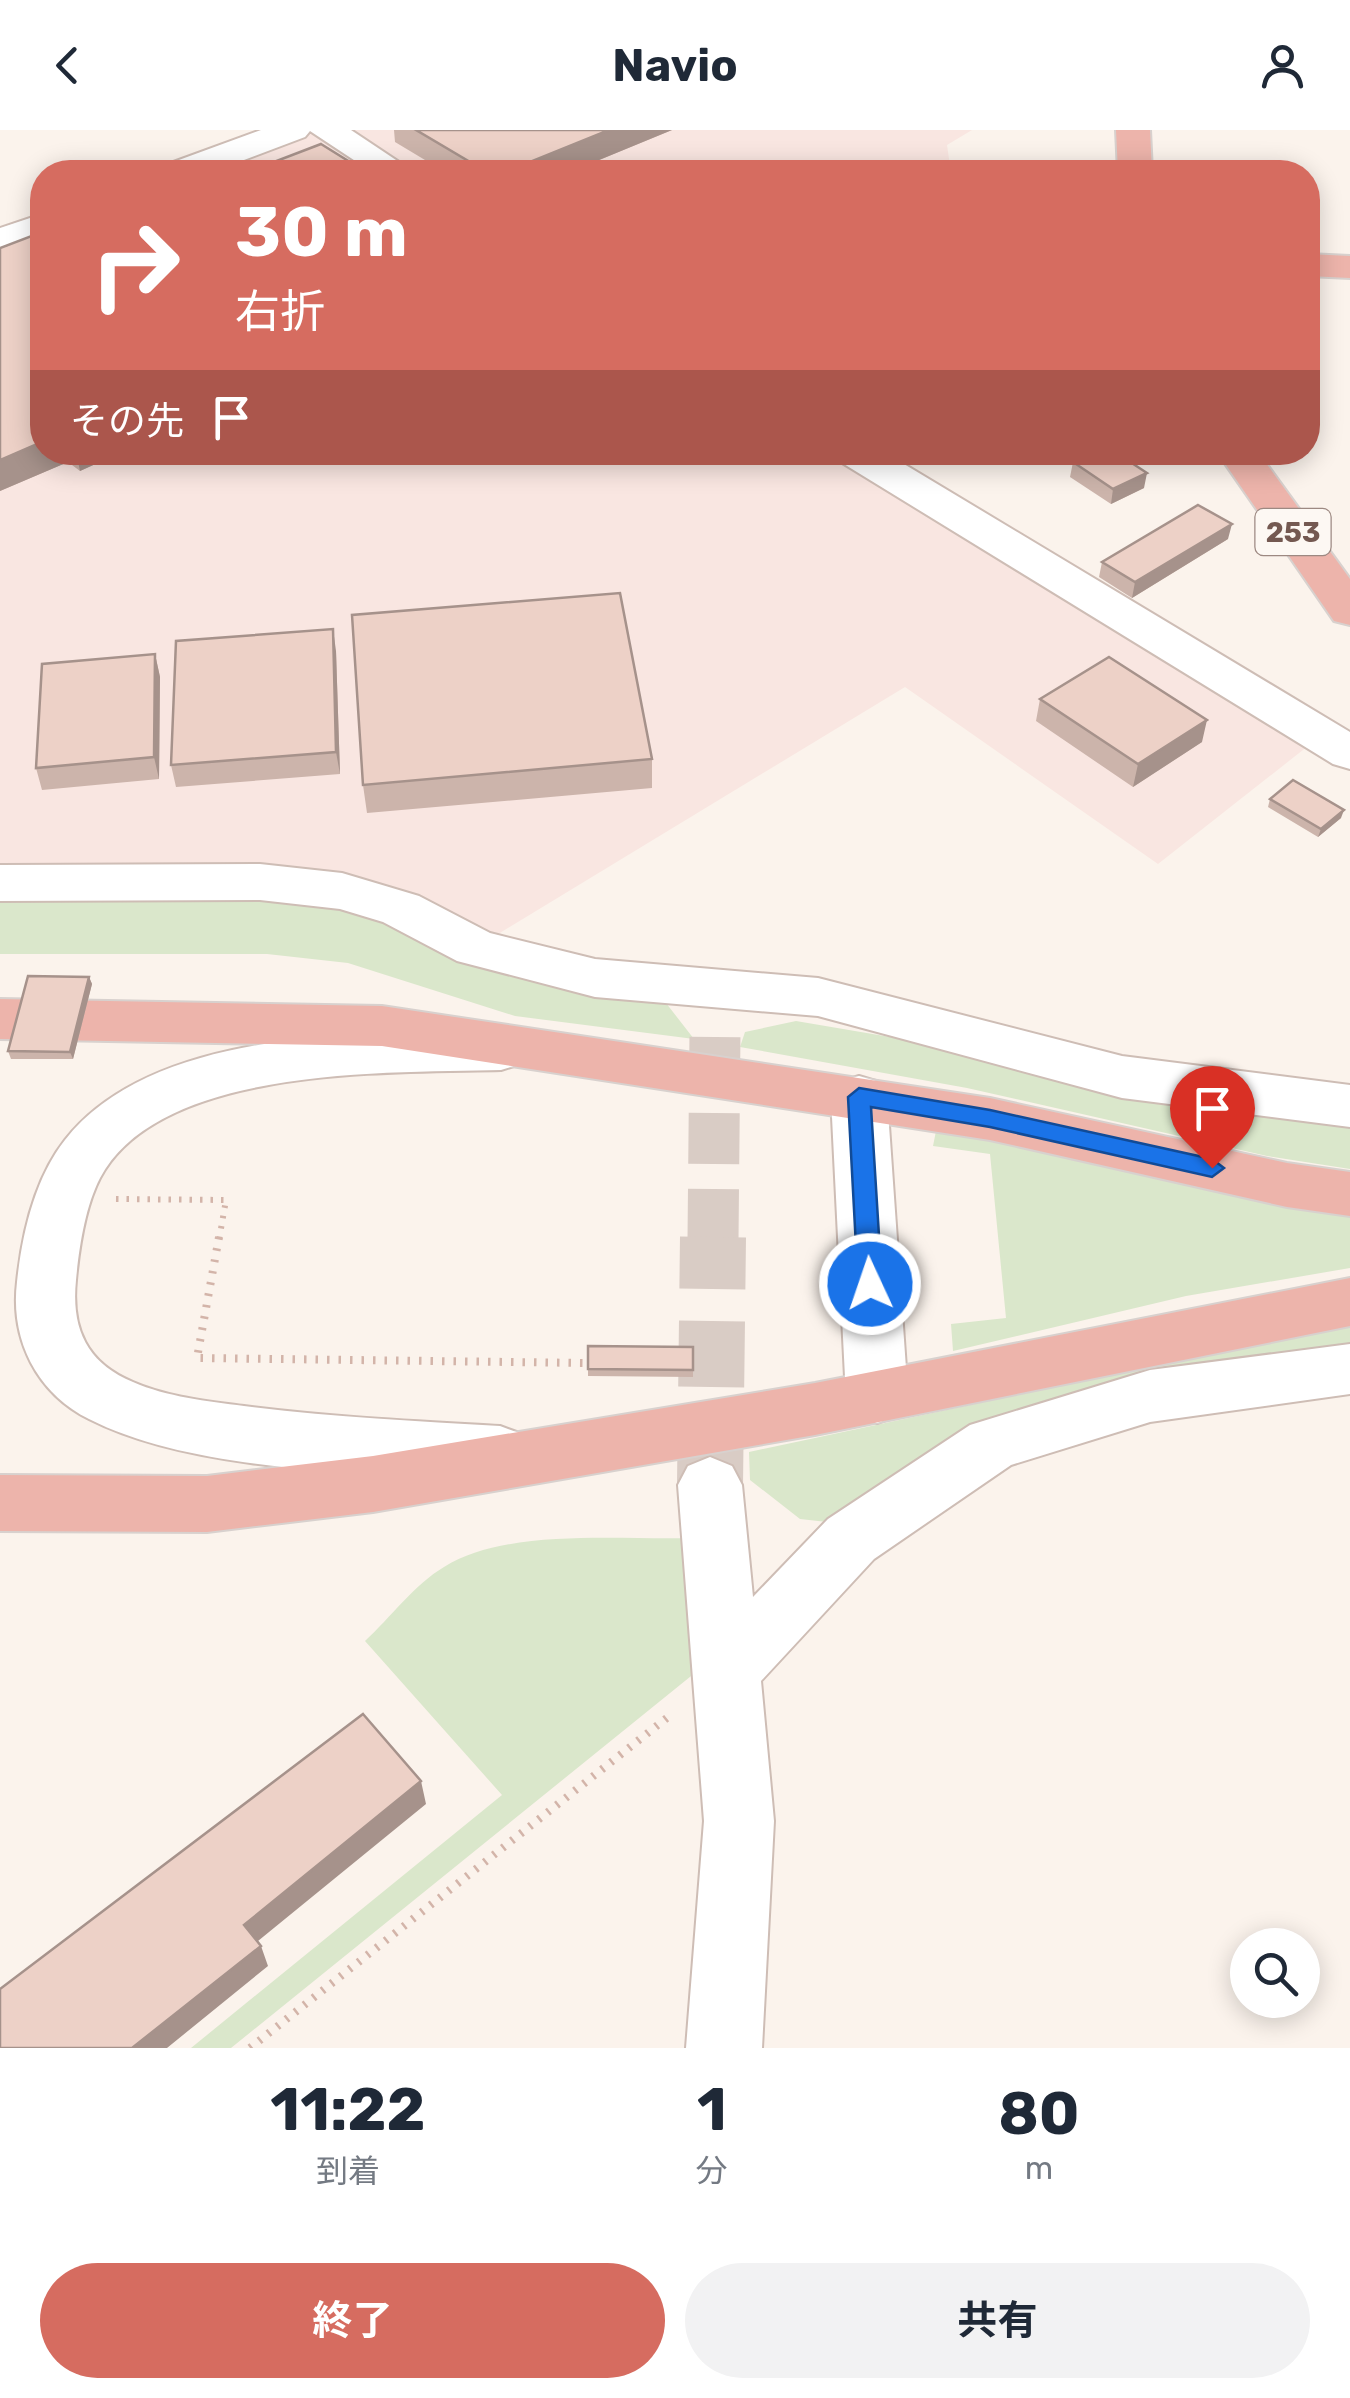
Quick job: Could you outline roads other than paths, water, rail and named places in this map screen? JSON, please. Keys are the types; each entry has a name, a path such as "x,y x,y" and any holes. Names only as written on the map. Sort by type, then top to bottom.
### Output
{"highway":[{"path":"1133,130 1135,160"},
{"path":"1320,265 1350,267"},
{"name":"253","path":"1246,465 1350,611"},
{"path":"0,1019 382,1026 990,1118 1287,1185 1350,1194"},
{"path":"0,1503 207,1504 372,1484 877,1397 1350,1302"}],"street":[{"path":"212,160 293,130"},
{"path":"327,130 376,160"},
{"path":"0,241 30,230"},
{"path":"875,465 1350,752"},
{"path":"0,883 260,882 342,891 401,909 476,948 706,1008 818,998 1122,1077 1350,1106"},
{"path":"532,1455 322,1441 222,1429 134,1411 80,1383 48,1343 43,1289 62,1198 88,1151 130,1111 191,1085 267,1066 357,1056 541,1048"},
{"path":"859,1097 877,1397"},
{"path":"726,1671 852,1540 992,1444 1150,1396 1350,1370"},
{"path":"710,1485 738,1821 724,2048"}],"tunnel":[{"path":"713,1240 715,1032"},
{"path":"710,1485 713,1237"}]}
